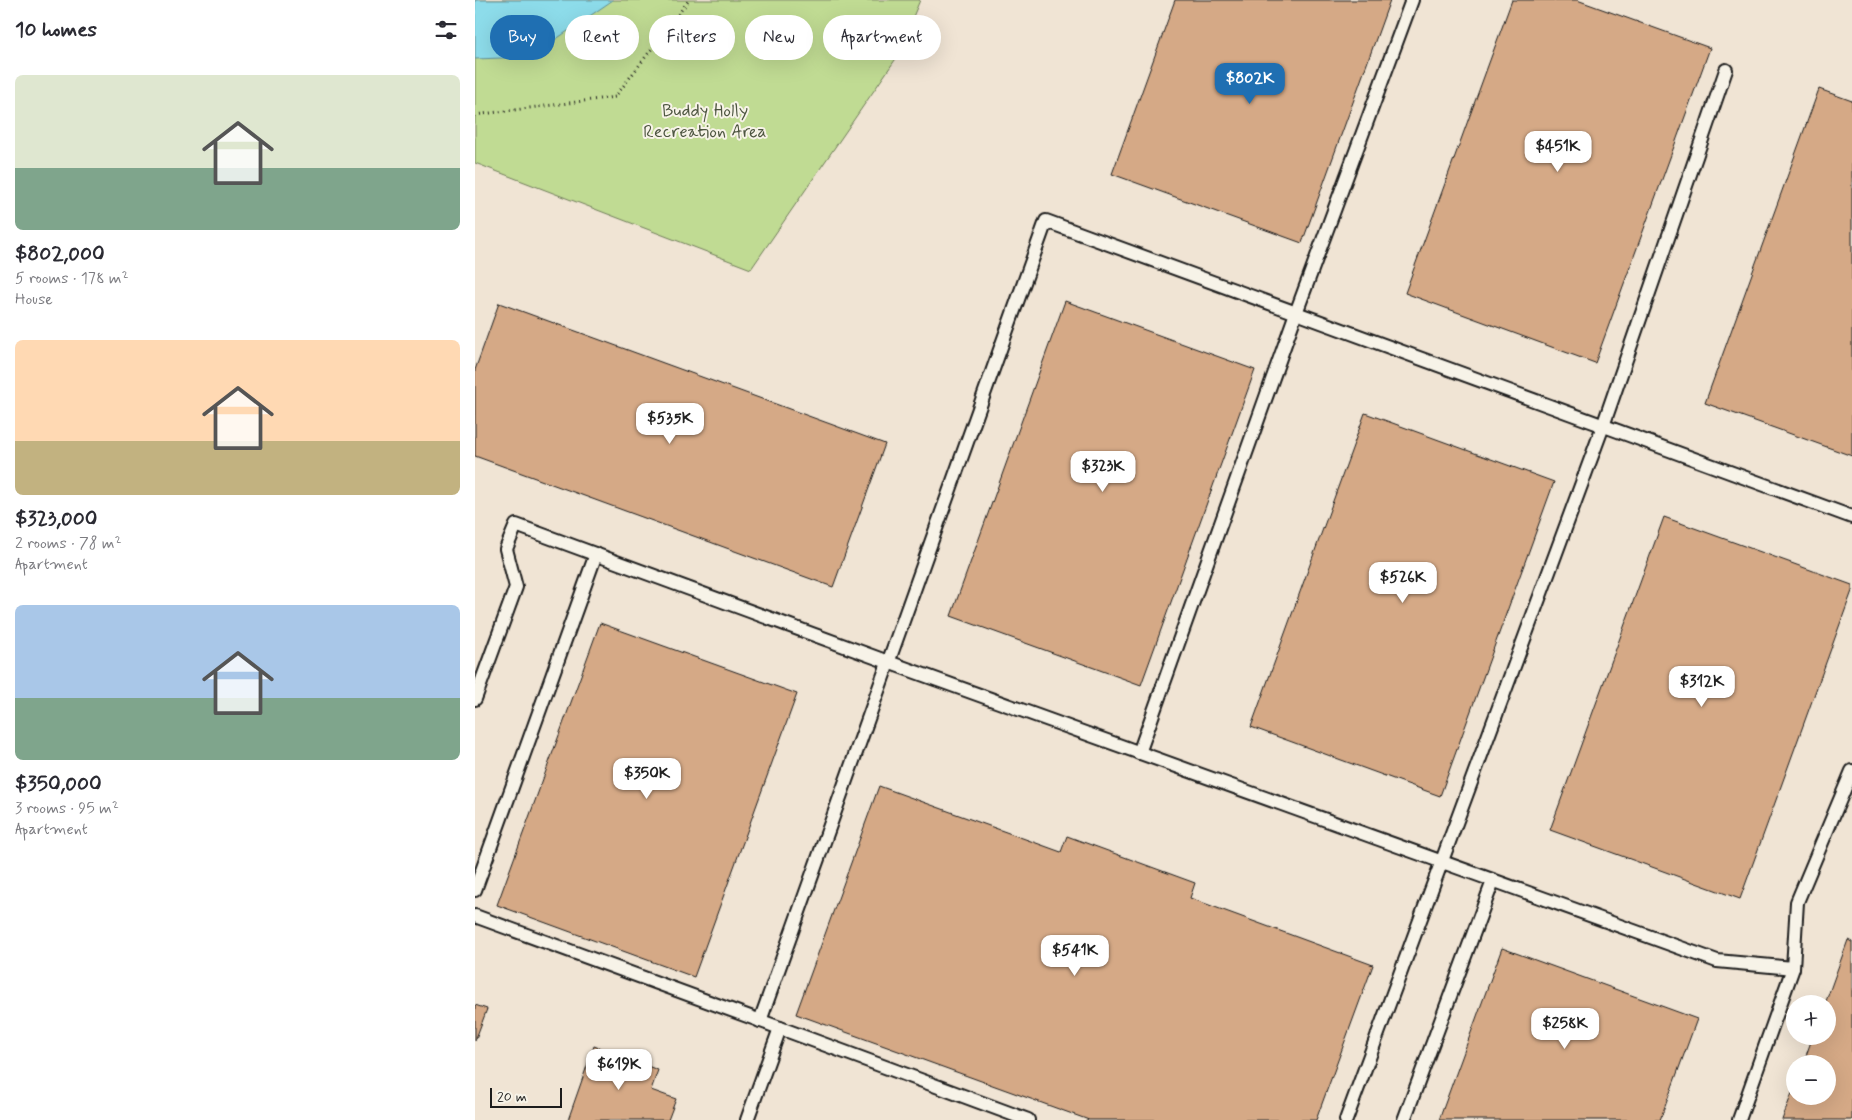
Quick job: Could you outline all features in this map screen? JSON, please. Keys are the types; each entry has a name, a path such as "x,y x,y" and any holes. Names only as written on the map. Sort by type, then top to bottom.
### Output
{"lane":[{"path":"1139,753 1296,313 1411,0"},
{"path":"1346,1120 1603,426 1727,70"},
{"path":"760,1021 1045,222 1852,517"},
{"path":"475,699 516,588 506,549 516,525 888,662 1717,961 1793,968"},
{"path":"475,890 596,554"},
{"path":"1739,1120 1793,968 1797,902 1852,771"},
{"path":"1404,1120 1493,880"},
{"path":"475,916 1028,1120"},
{"path":"747,1120 780,1028"}],"path":[{"path":"475,115 615,97 689,0"}],"green space":[{"name":"Buddy Holly Recreation Area","path":"475,0 920,0 914,15 823,15 823,60 895,60 751,269 475,163"}],"water":[{"path":"475,0 613,0 591,15 565,15 565,33 555,40 555,15 490,15 490,58 475,59"}],"building":[{"path":"1175,0 1390,0 1302,243 1112,174"},
{"path":"1512,0 1577,0 1710,48 1595,363 1405,293"},
{"path":"1819,89 1852,101 1852,456 1705,403"},
{"path":"1065,301 1255,370 1141,685 951,616"},
{"path":"499,303 885,444 833,587 475,456 475,370"},
{"path":"1365,413 1554,482 1440,796 1251,727"},
{"path":"1664,517 1852,585 1852,591 1740,899 1550,830"},
{"path":"600,623 797,694 694,977 497,905"},
{"path":"879,786 1061,852 1067,836 1195,883 1190,898 1373,965 1316,1120 1089,1120 796,1014"},
{"path":"1848,940 1852,942 1852,1120 1782,1120 1788,1105 1836,1105 1836,1055 1806,1055 1810,1045 1836,1045 1836,995 1828,995"},
{"path":"1502,948 1697,1019 1660,1120 1439,1120"},
{"path":"475,1005 487,1009 475,1041"},
{"path":"594,1046 658,1070 651,1090 676,1099 668,1120 568,1120"}]}
